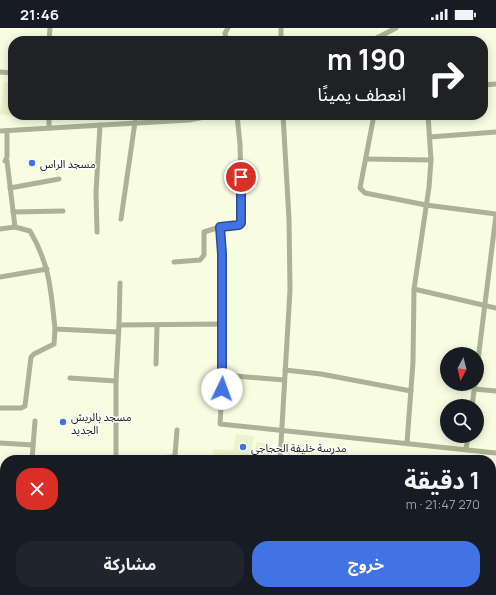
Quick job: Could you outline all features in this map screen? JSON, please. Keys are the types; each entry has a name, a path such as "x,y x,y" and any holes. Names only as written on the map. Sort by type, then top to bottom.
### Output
{"street":[{"path":"381,36 396,28"},
{"path":"49,120 50,128"},
{"path":"0,132 135,122 189,120"},
{"path":"174,262 200,260 204,255 204,232 220,227 239,225 242,221 240,144 237,120"},
{"path":"280,455 290,265 283,120"},
{"path":"373,120 360,188 365,193 426,205 496,214 480,347"},
{"path":"407,443 413,362 414,289 431,160 428,120"},
{"path":"121,219 135,122"},
{"path":"97,232 96,192 100,125"},
{"path":"7,131 7,157 5,161 8,160 15,227"},
{"path":"430,137 496,132"},
{"path":"366,159 431,160"},
{"path":"10,188 59,179"},
{"path":"13,212 63,211"},
{"path":"0,229 15,227 30,231 47,269 52,294 55,329 54,344 31,357 27,402 25,406 21,408 0,408"},
{"path":"220,227 222,254 223,375 220,424 496,452"},
{"path":"0,277 47,269"},
{"path":"116,455 116,381 120,283"},
{"path":"414,289 496,308"},
{"path":"119,325 157,326 222,324"},
{"path":"156,364 157,326"},
{"path":"55,329 118,332"},
{"path":"285,370 321,374 411,392"},
{"path":"223,375 284,380"},
{"path":"70,378 116,381"},
{"path":"484,389 496,391"},
{"path":"32,455 35,421"},
{"path":"175,455 177,430"},
{"path":"0,442 33,444"},
{"path":"466,449 467,443"}],"shaded area":[{"path":"4,82 8,82 8,115 0,114"},
{"name":"مدرسة خليفة الحجاجي","path":"236,434 254,436 251,454 255,454 256,442 270,444 269,455 214,455 213,449 233,451"}],"place":[{"name":"مسجد الراس","path":"32,163"},
{"name":"مسجد بالريش الجديد","path":"63,422"},
{"name":"مدرسة خليفة الحجاجي","path":"243,447"}],"route":[{"path":"222,389 222,254 220,227 239,225 242,221 241,177"}]}
